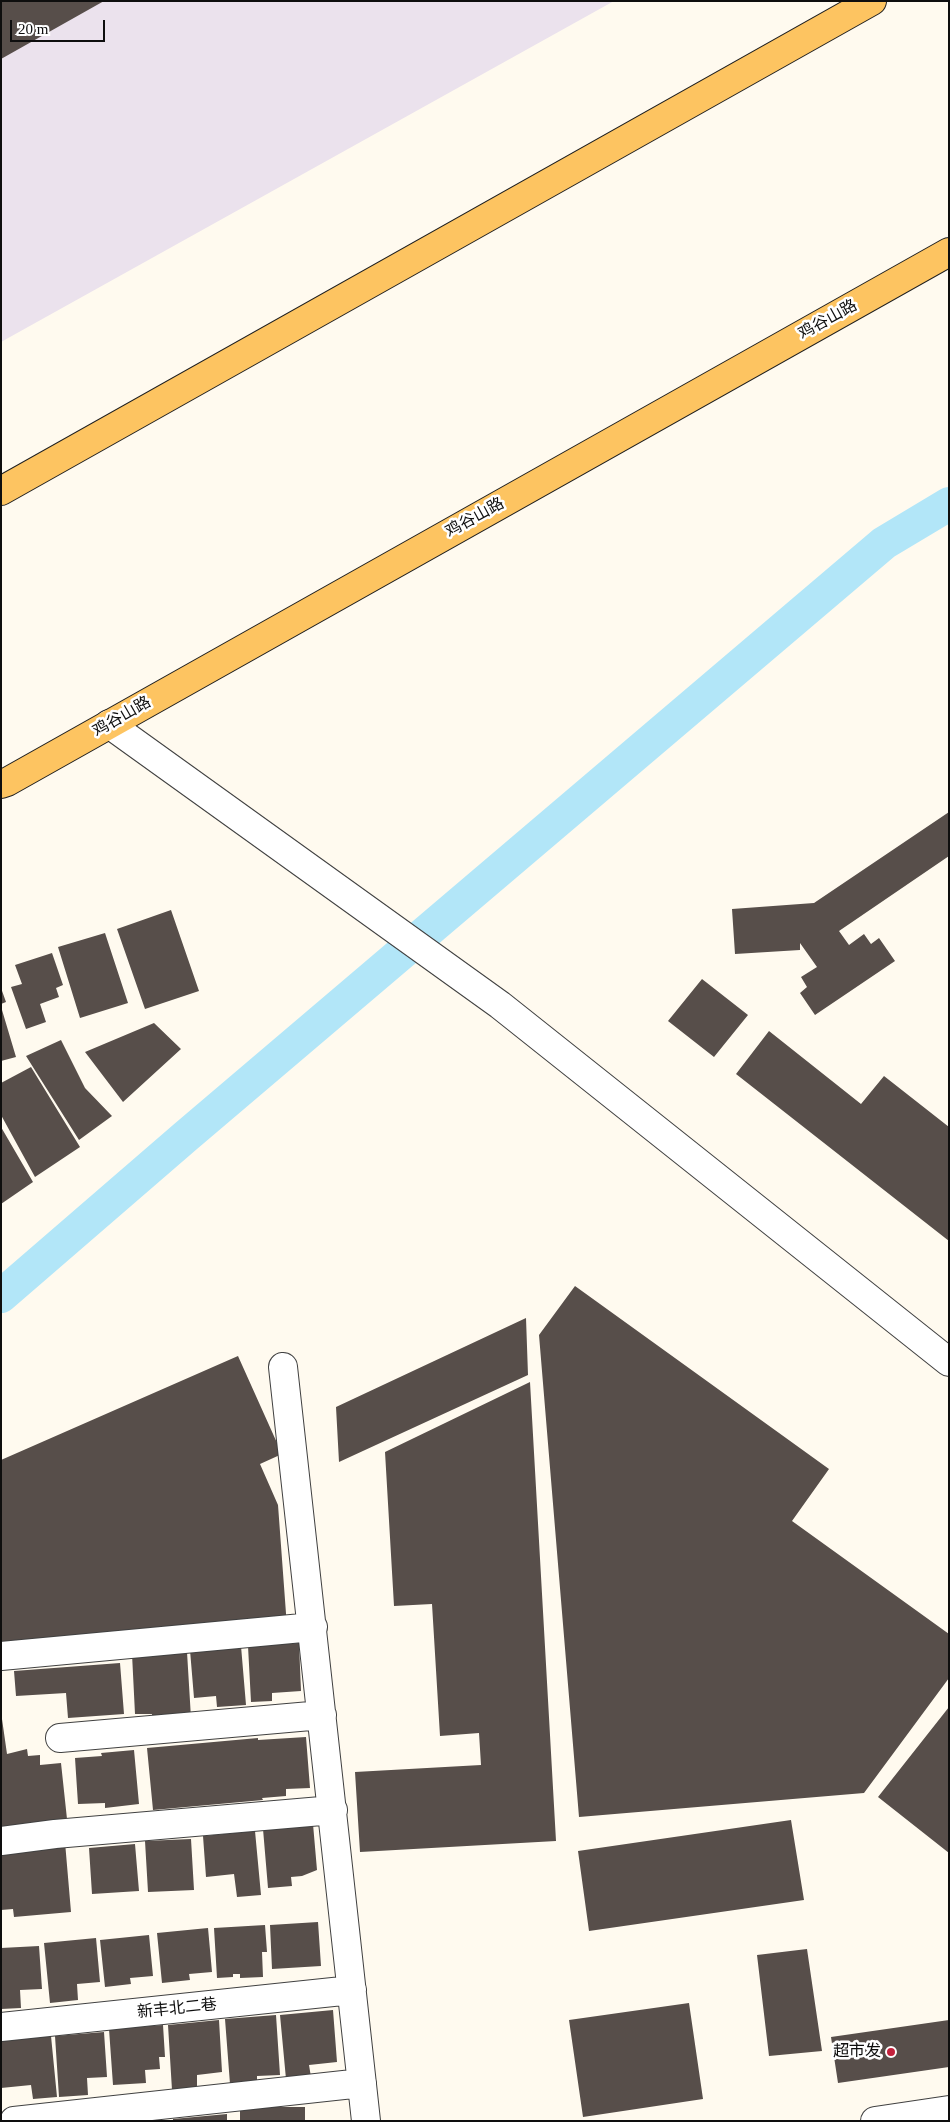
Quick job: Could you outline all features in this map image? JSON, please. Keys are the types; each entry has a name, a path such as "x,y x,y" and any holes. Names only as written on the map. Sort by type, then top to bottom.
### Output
{"main road":[{"path":"1,491 872,1"},
{"name":"鸡谷山路","path":"1,784 949,252"}],"street":[{"path":"109,724 500,1005 949,1362"},
{"path":"283,1367 366,2121"},
{"path":"1,1656 313,1627"},
{"path":"60,1738 322,1715"},
{"path":"1,1841 55,1834 332,1810"},
{"name":"新丰北二巷","path":"1,2027 352,1990"},
{"path":"14,2121 362,2084"},
{"path":"875,2121 949,2110"}],"shaded area":[{"path":"1,1 614,1 1,342"}],"building":[{"path":"1,1 104,1 1,59"},
{"path":"949,812 949,856 839,931 849,945 864,934 871,944 879,938 895,961 815,1015 800,993 807,987 801,977 817,967 800,943 800,950 735,954 732,909 814,903"},
{"path":"171,910 199,991 145,1009 117,929"},
{"path":"105,933 128,1003 80,1018 58,947"},
{"path":"52,953 63,985 56,988 59,997 40,1004 46,1022 26,1029 11,987 22,984 15,965"},
{"path":"702,979 748,1015 714,1057 668,1021"},
{"path":"1,988 6,1002 1,1004"},
{"path":"1,1011 16,1057 1,1061"},
{"path":"154,1023 181,1049 123,1102 85,1052"},
{"path":"769,1031 861,1104 884,1076 949,1127 949,1241 736,1074"},
{"path":"61,1040 85,1088 112,1116 79,1140 26,1056"},
{"path":"31,1067 80,1147 35,1177 1,1115 1,1083"},
{"path":"1,1127 33,1182 1,1204"},
{"path":"575,1286 829,1469 792,1521 949,1634 949,1678 864,1793 579,1817 539,1335"},
{"path":"526,1318 528,1375 339,1462 336,1407"},
{"path":"238,1356 282,1454 260,1464 278,1505 287,1627 1,1646 1,1460"},
{"path":"530,1382 556,1841 360,1852 355,1772 481,1765 479,1733 440,1736 432,1604 394,1606 385,1452"},
{"path":"299,1643 301,1691 272,1693 272,1701 251,1702 248,1646"},
{"path":"241,1646 246,1705 217,1707 216,1696 194,1698 190,1650"},
{"path":"187,1652 191,1718 152,1720 152,1714 135,1714 132,1654"},
{"path":"120,1663 124,1714 68,1718 66,1693 16,1696 14,1671"},
{"path":"949,1707 949,1853 878,1797"},
{"path":"1,1712 7,1754 27,1749 28,1756 40,1755 40,1765 61,1763 67,1819 32,1823 33,1826 1,1829"},
{"path":"306,1737 310,1788 286,1789 286,1796 262,1798 263,1800 153,1810 147,1748 258,1738 258,1740"},
{"path":"134,1750 139,1804 105,1808 105,1803 78,1804 75,1758 102,1756 101,1753"},
{"path":"791,1820 804,1900 589,1931 578,1851"},
{"path":"313,1824 317,1870 302,1876 291,1877 292,1886 268,1888 263,1829"},
{"path":"255,1831 261,1895 237,1897 234,1874 206,1877 203,1836"},
{"path":"191,1839 194,1890 148,1892 145,1841"},
{"path":"65,1842 71,1912 14,1917 13,1909 1,1910 1,1853"},
{"path":"135,1844 139,1891 92,1894 89,1848"},
{"path":"318,1922 321,1966 272,1969 270,1925"},
{"path":"265,1925 267,1952 262,1952 263,1977 240,1978 240,1974 233,1974 233,1977 217,1978 214,1928"},
{"path":"208,1928 212,1972 189,1974 190,1980 162,1983 157,1933"},
{"path":"149,1935 153,1976 130,1978 131,1984 105,1987 100,1940"},
{"path":"96,1938 100,1982 77,1984 78,2000 50,2003 44,1943"},
{"path":"39,1946 42,1989 20,1990 21,2008 1,2009 1,1948"},
{"path":"807,1949 822,2051 769,2056 757,1955"},
{"path":"689,2003 703,2099 583,2117 569,2020"},
{"path":"333,2010 337,2062 309,2065 311,2077 286,2079 280,2015"},
{"path":"276,2015 280,2075 257,2076 257,2082 230,2084 225,2019"},
{"path":"219,2020 222,2072 197,2075 197,2087 194,2092 176,2093 172,2090 168,2025"},
{"name":"超市发","path":"949,2020 949,2067 838,2083 831,2037"},
{"path":"163,2025 165,2057 159,2057 160,2069 145,2070 146,2083 113,2085 109,2029"},
{"path":"104,2032 107,2077 87,2078 88,2095 59,2097 55,2036"},
{"path":"51,2036 57,2097 33,2099 31,2085 1,2088 1,2041"},
{"path":"240,2107 305,2107 305,2121 240,2121"},
{"path":"227,2114 227,2121 173,2121 173,2119"}],"waterway":[{"path":"1,1296 185,1137 884,543 949,504"}],"place":[{"name":"超市发","path":"891,2052"}]}
